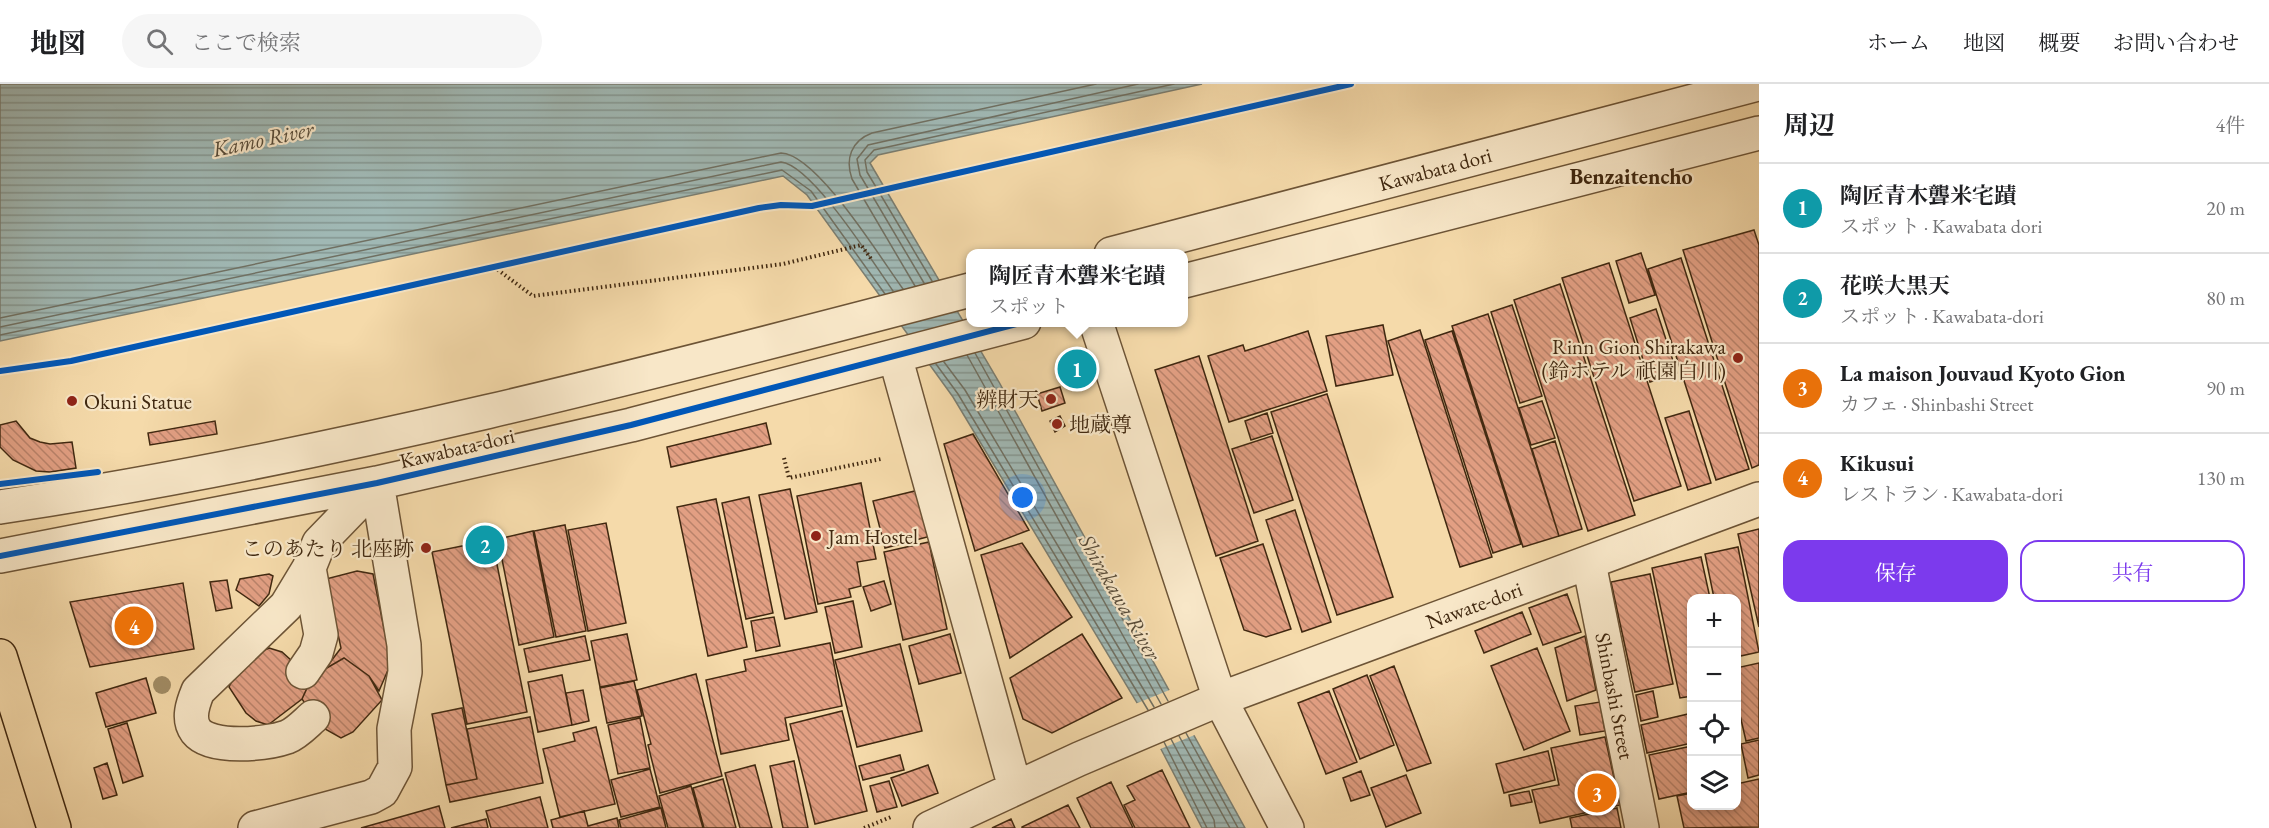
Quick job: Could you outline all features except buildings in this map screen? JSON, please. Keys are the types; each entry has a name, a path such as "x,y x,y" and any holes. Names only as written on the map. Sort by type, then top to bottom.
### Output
{"main road":[{"path":"0,656 54,828"}],"street":[{"name":"Kawabata dori","path":"1131,249 1758,84"},
{"path":"1188,280 1759,133"},
{"path":"0,507 102,492 364,439 619,380 966,291"},
{"name":"Kawabata-dori","path":"0,556 377,483 632,425 1005,327"},
{"path":"1098,327 1226,712 1287,828"},
{"path":"895,356 1015,788 937,827"},
{"path":"313,717 290,736 274,741 241,744 209,739 197,732 192,720 192,706 198,691 286,606 309,568 319,543 377,483"},
{"path":"255,828 371,797 381,791 395,767 393,729 405,672 404,645 377,483"},
{"name":"Nawate-dori","path":"1015,788 1189,711 1226,712 1589,563 1759,500"},
{"name":"Shinbashi Street","path":"1589,563 1642,828"},
{"path":"303,672 316,653 321,635 309,568"},
{"path":"209,739 225,736 256,721"}],"path":[{"path":"494,267 534,296 783,264 861,244 873,260"},
{"path":"482,270 505,264"},
{"path":"784,458 789,478 887,458"}],"water":[{"name":"Kamo River","path":"0,84 1202,84 878,155 870,163 999,382 1245,828 1202,828 1136,701 953,397 807,195 783,176 0,341"}],"pier":[{"path":"1172,689 1197,734 1158,750 1135,704"}],"cycle path":[{"path":"0,371 71,361 759,208 781,205 812,206 1351,84"},
{"path":"0,556 377,483 631,425 1005,327"},
{"path":"0,484 98,472"}],"place":[{"name":"Rinn Gion Shirakawa (鈴ホテル 祇園白川)","path":"1738,358"},
{"name":"陶匠青木聾米宅蹟","path":"1077,369"},
{"name":"辨財天","path":"1051,399"},
{"name":"Okuni Statue","path":"72,401"},
{"name":"地蔵尊","path":"1057,424"},
{"name":"Jam Hostel","path":"816,536"},
{"name":"花咲大黒天","path":"485,545"},
{"name":"このあたり 北座跡","path":"426,548"},
{"name":"Kikusui","path":"134,626"},
{"name":"La maison Jouvaud Kyoto Gion","path":"1597,793"}],"district":[{"name":"Benzaitencho","path":"1631,176"}],"water label":[{"name":"Shirakawa River","path":"1120,597"}]}
